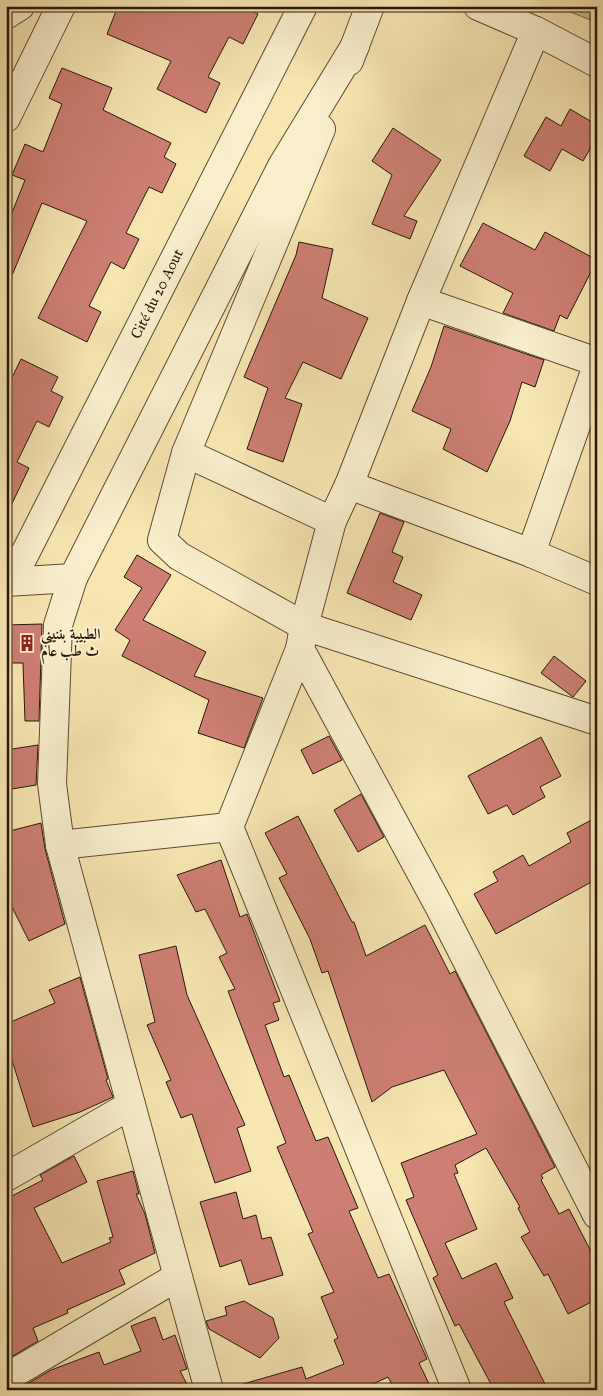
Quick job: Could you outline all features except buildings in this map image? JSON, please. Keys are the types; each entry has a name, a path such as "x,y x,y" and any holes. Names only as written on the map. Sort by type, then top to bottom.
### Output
{"street":[{"path":"6,15 20,6"},
{"path":"8,111 61,6"},
{"name":"Cité du 20 Aout","path":"9,581 303,6"},
{"path":"370,6 356,46 186,453 162,540 179,556 302,637 597,721"},
{"path":"478,6 536,31 597,63"},
{"path":"457,1390 229,827 302,637 332,521 349,485 422,301 536,31"},
{"path":"209,1390 60,845 52,784 58,624 72,578 282,166 356,46"},
{"path":"422,301 597,364 531,554"},
{"path":"186,453 332,521"},
{"path":"349,485 597,581"},
{"path":"9,581 72,578"},
{"path":"302,637 439,906 587,1170 597,1215"},
{"path":"60,845 229,827"},
{"path":"6,1177 131,1105"},
{"path":"6,1378 177,1277"}],"green space":[{"path":"555,6 597,6 597,23 593,21"}],"place":[{"name":"الطبيبة بننيني ث طب عام","path":"27,643"}]}
